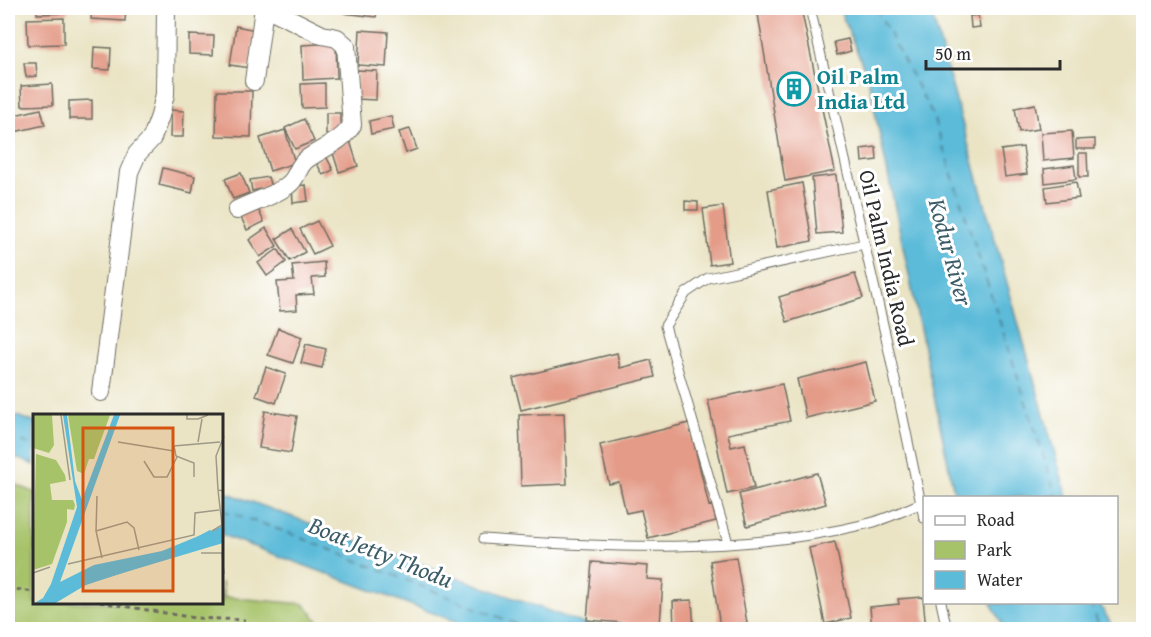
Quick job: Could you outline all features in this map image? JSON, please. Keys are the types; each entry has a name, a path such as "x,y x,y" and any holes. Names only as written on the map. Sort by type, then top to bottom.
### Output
{"street":[{"path":"101,392 129,172 138,154 152,138 165,94 166,8"},
{"path":"237,210 287,186 295,178 304,160 347,134 352,125 346,46 337,38 322,34 266,8 254,81"}],"lane":[{"name":"Oil Palm India Road","path":"810,8 923,510"},
{"path":"728,543 664,326 686,293 708,278 864,244"},
{"path":"484,539 573,546 728,543 798,537 868,524 922,503"},
{"path":"940,604 947,630"}],"path":[{"path":"8,588 33,592"},
{"path":"106,604 195,618 245,620"}],"green space":[{"path":"8,482 33,492 33,604 224,604 224,597 304,604 325,629 8,629"}],"water":[{"name":"Kodur River","path":"839,8 930,8 1067,496 955,496 868,78"},
{"path":"8,413 33,422 33,465 8,455"},
{"name":"Boat Jetty Thodu","path":"224,492 598,629 476,629 224,536"},
{"path":"992,604 1100,604 1114,629 1005,629"}],"building":[{"path":"37,8 68,8 68,13 37,14"},
{"path":"92,8 126,8 125,21 91,19"},
{"path":"345,8 378,8 376,17 344,13"},
{"name":"Oil Palm India Ltd","path":"757,8 801,8 835,171 785,181"},
{"path":"978,15 980,27 971,28 970,16"},
{"path":"64,18 64,44 28,45 27,19"},
{"path":"236,26 256,30 250,68 230,65"},
{"path":"360,30 388,32 386,67 358,65"},
{"path":"189,35 214,36 213,55 189,54"},
{"path":"848,39 851,51 837,55 834,42"},
{"path":"336,43 337,78 303,80 302,45"},
{"path":"94,47 111,48 110,70 93,69"},
{"path":"24,63 36,63 37,76 26,77"},
{"path":"357,70 377,71 376,100 356,99"},
{"path":"325,83 325,107 302,108 301,84"},
{"path":"52,84 53,105 22,106 21,86"},
{"path":"217,91 252,91 251,137 216,136"},
{"path":"92,100 92,119 69,119 69,101"},
{"path":"1035,104 1039,129 1019,132 1015,108"},
{"path":"41,109 45,125 14,132 10,116"},
{"path":"171,110 184,111 183,137 170,137"},
{"path":"326,113 340,113 340,135 326,135"},
{"path":"391,116 394,129 371,134 369,121"},
{"path":"304,119 314,141 295,149 285,128"},
{"path":"410,129 417,149 406,153 399,132"},
{"path":"285,130 295,163 270,171 260,138"},
{"path":"1072,131 1074,158 1043,161 1041,133"},
{"path":"1095,139 1095,149 1076,149 1076,140"},
{"path":"350,141 358,166 339,172 331,147"},
{"path":"876,147 877,160 862,162 861,149"},
{"path":"1023,147 1027,174 1005,177 1001,150"},
{"path":"1079,153 1087,153 1088,177 1079,177"},
{"path":"325,154 333,170 323,175 315,160"},
{"path":"1074,165 1076,179 1045,183 1044,169"},
{"path":"163,168 195,176 192,193 159,185"},
{"path":"241,173 249,193 233,199 225,179"},
{"path":"836,175 842,232 817,234 812,178"},
{"path":"268,177 271,187 252,191 250,180"},
{"path":"1076,182 1079,198 1047,202 1045,187"},
{"path":"802,183 812,241 777,248 768,190"},
{"path":"306,185 308,201 293,203 292,186"},
{"path":"685,201 698,202 698,210 685,210"},
{"path":"256,205 264,222 247,230 239,213"},
{"path":"723,206 730,262 710,265 703,209"},
{"path":"317,221 330,246 313,254 300,229"},
{"path":"266,228 277,246 260,257 249,240"},
{"path":"292,229 305,252 290,261 276,239"},
{"path":"278,249 286,262 267,276 258,263"},
{"path":"324,262 325,277 312,278 314,294 296,295 297,310 280,311 277,282 294,281 292,265"},
{"path":"855,274 863,298 787,322 779,297"},
{"path":"278,328 302,337 293,363 268,355"},
{"path":"306,344 326,349 322,368 301,363"},
{"path":"617,353 620,368 651,360 655,377 521,410 513,378"},
{"path":"866,362 875,401 806,418 797,379"},
{"path":"266,367 286,374 276,403 256,396"},
{"path":"782,384 790,421 728,434 731,447 745,444 754,488 727,494 708,400"},
{"path":"265,411 297,416 291,453 259,448"},
{"path":"564,413 567,484 521,486 519,415"},
{"path":"689,423 709,506 712,505 716,521 648,538 641,510 626,513 619,482 609,484 600,445"},
{"path":"817,473 826,504 747,526 739,494"},
{"path":"835,542 851,618 825,624 809,548"},
{"path":"736,557 747,623 720,627 710,561"},
{"path":"592,562 648,566 647,579 663,580 660,626 587,620"},
{"path":"923,597 926,630 872,630 870,607 899,604 898,599"},
{"path":"692,600 694,630 674,630 673,601"}],"ferry route":[{"path":"876,8 933,116 1056,496"},
{"path":"8,436 33,446"},
{"path":"224,511 289,533 531,630"},
{"path":"1092,604 1100,630"}],"place":[{"name":"Oil Palm India Ltd","path":"794,89"}]}
